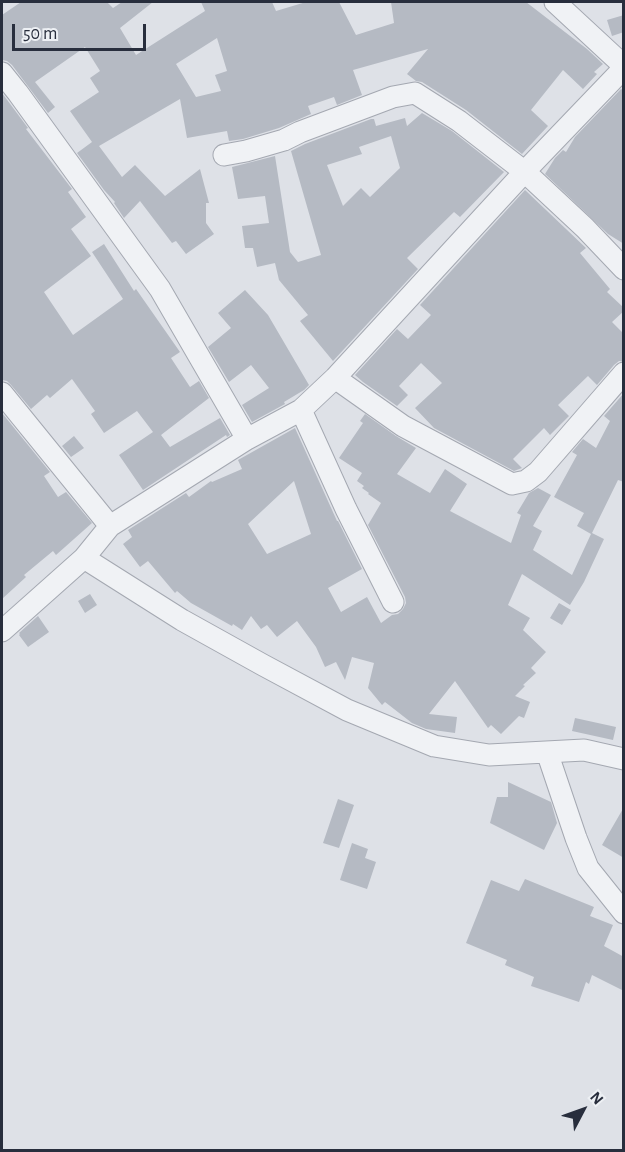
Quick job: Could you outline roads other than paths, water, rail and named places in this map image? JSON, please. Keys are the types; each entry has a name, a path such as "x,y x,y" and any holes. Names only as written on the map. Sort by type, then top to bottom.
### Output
{"street":[{"path":"2,631 84,558 110,526 247,439 301,410 335,378 624,67 555,2"},
{"path":"2,73 160,289 247,439"},
{"path":"225,155 284,140 393,97 415,93 459,121 525,172 585,228 624,269"},
{"path":"335,378 403,426 512,483 526,481 538,472 624,373"},
{"path":"2,393 110,526"},
{"path":"301,410 346,509 393,602"},
{"path":"84,558 263,666 347,710 434,746 489,755 584,750 624,759"},
{"path":"547,752 588,868 624,913"}]}
